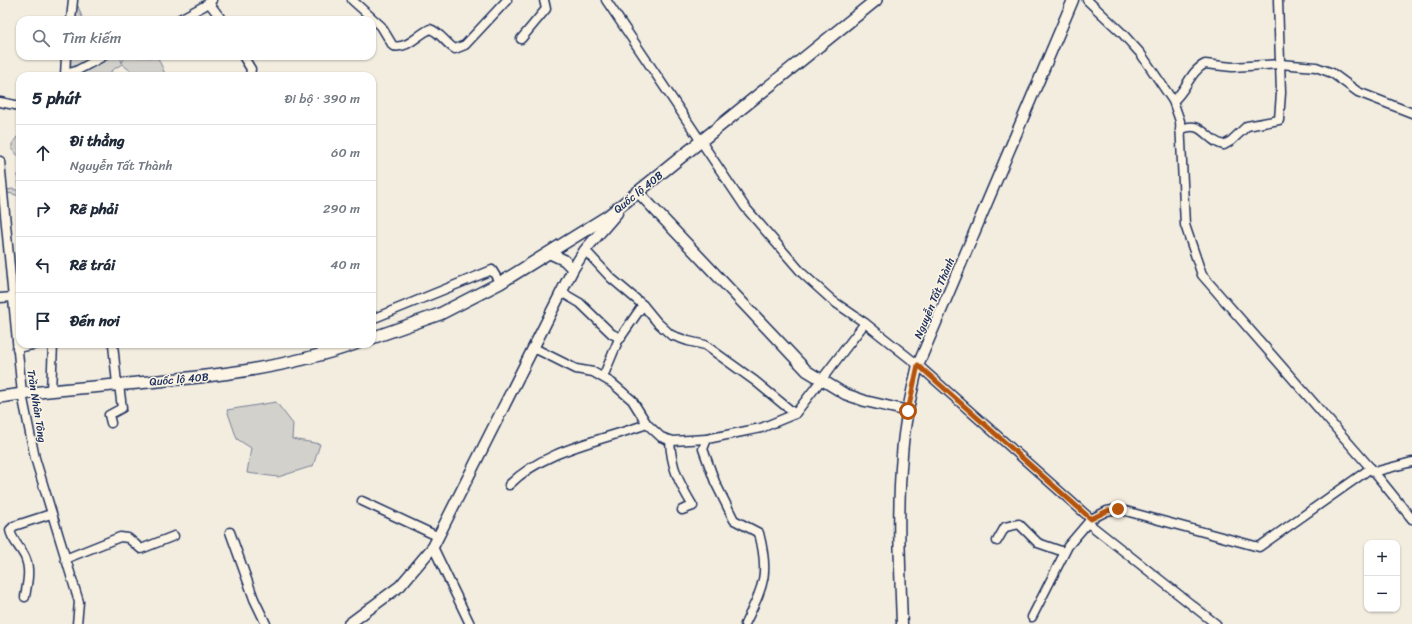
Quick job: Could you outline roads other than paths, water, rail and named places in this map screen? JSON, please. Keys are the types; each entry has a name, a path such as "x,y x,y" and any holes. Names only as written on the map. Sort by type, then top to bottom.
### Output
{"highway":[{"name":"Quốc lộ 40B","path":"376,337 440,314 500,283 608,216 876,0"},
{"name":"Quốc lộ 40B","path":"0,397 118,384 213,376 324,355 344,348"}],"main road":[{"name":"Nguyễn Tất Thành","path":"902,624 899,526 900,474 908,411 918,365 1073,0"},
{"path":"349,624 400,586 433,547 437,536 573,270 585,250 606,225 638,192 806,371 846,394 865,401 908,411"},
{"path":"550,253 564,260 573,270"}],"street":[{"path":"71,16 73,0"},
{"path":"352,0 370,16"},
{"path":"376,22 381,26 393,46 401,47 407,45 430,29 455,49 465,45 507,0"},
{"path":"521,39 546,9 544,0"},
{"path":"606,0 745,207 775,244 802,273 833,301 865,323 918,365 1090,521 1216,624"},
{"path":"1087,0 1122,33 1141,54 1173,101 1180,121 1185,225 1202,275 1372,470 1412,519"},
{"path":"1180,130 1186,127 1196,127 1219,144 1224,145 1231,141 1248,126 1260,123 1278,122 1281,111 1278,0"},
{"path":"185,16 211,1 220,16"},
{"path":"65,72 66,60"},
{"path":"73,72 97,60"},
{"path":"245,60 251,69 251,72"},
{"path":"1173,101 1182,94 1197,70 1205,64 1232,67 1280,64 1316,67 1328,71 1358,92 1410,109"},
{"path":"0,102 16,105"},
{"name":"Trần Nhân Tông","path":"0,161 1,196 16,335"},
{"path":"585,250 611,278 643,305 657,322 671,335 705,345 755,381 795,414"},
{"path":"376,316 492,270 500,283"},
{"path":"561,292 580,303 612,334 620,338"},
{"path":"0,298 13,297"},
{"path":"603,377 620,338 643,305"},
{"path":"534,348 576,369 593,372 603,377 632,400 647,424 661,437 670,440 707,439 761,428 795,414 822,381 865,323"},
{"name":"Trần Nhân Tông","path":"17,348 22,394 34,458 50,514 79,602 77,624"},
{"path":"50,391 52,348"},
{"path":"112,423 109,415 122,408 114,348"},
{"path":"322,348 324,355"},
{"path":"509,485 523,472 539,463 599,439 647,424"},
{"path":"707,439 703,449 726,506 734,520 759,533 762,547 765,576 745,624"},
{"path":"670,440 670,458 675,475 693,506 682,510"},
{"path":"1032,617 1064,552 1075,536 1090,521 1107,511 1118,509 1259,547 1372,470 1412,462"},
{"path":"362,500 437,536"},
{"path":"25,597 28,566 25,557 10,530 14,526 50,514"},
{"path":"997,541 1005,527 1019,524 1038,543 1064,552"},
{"path":"230,532 254,599 266,624"},
{"path":"65,559 120,537 128,538 141,549 174,536"},
{"path":"433,547 470,624"}]}
